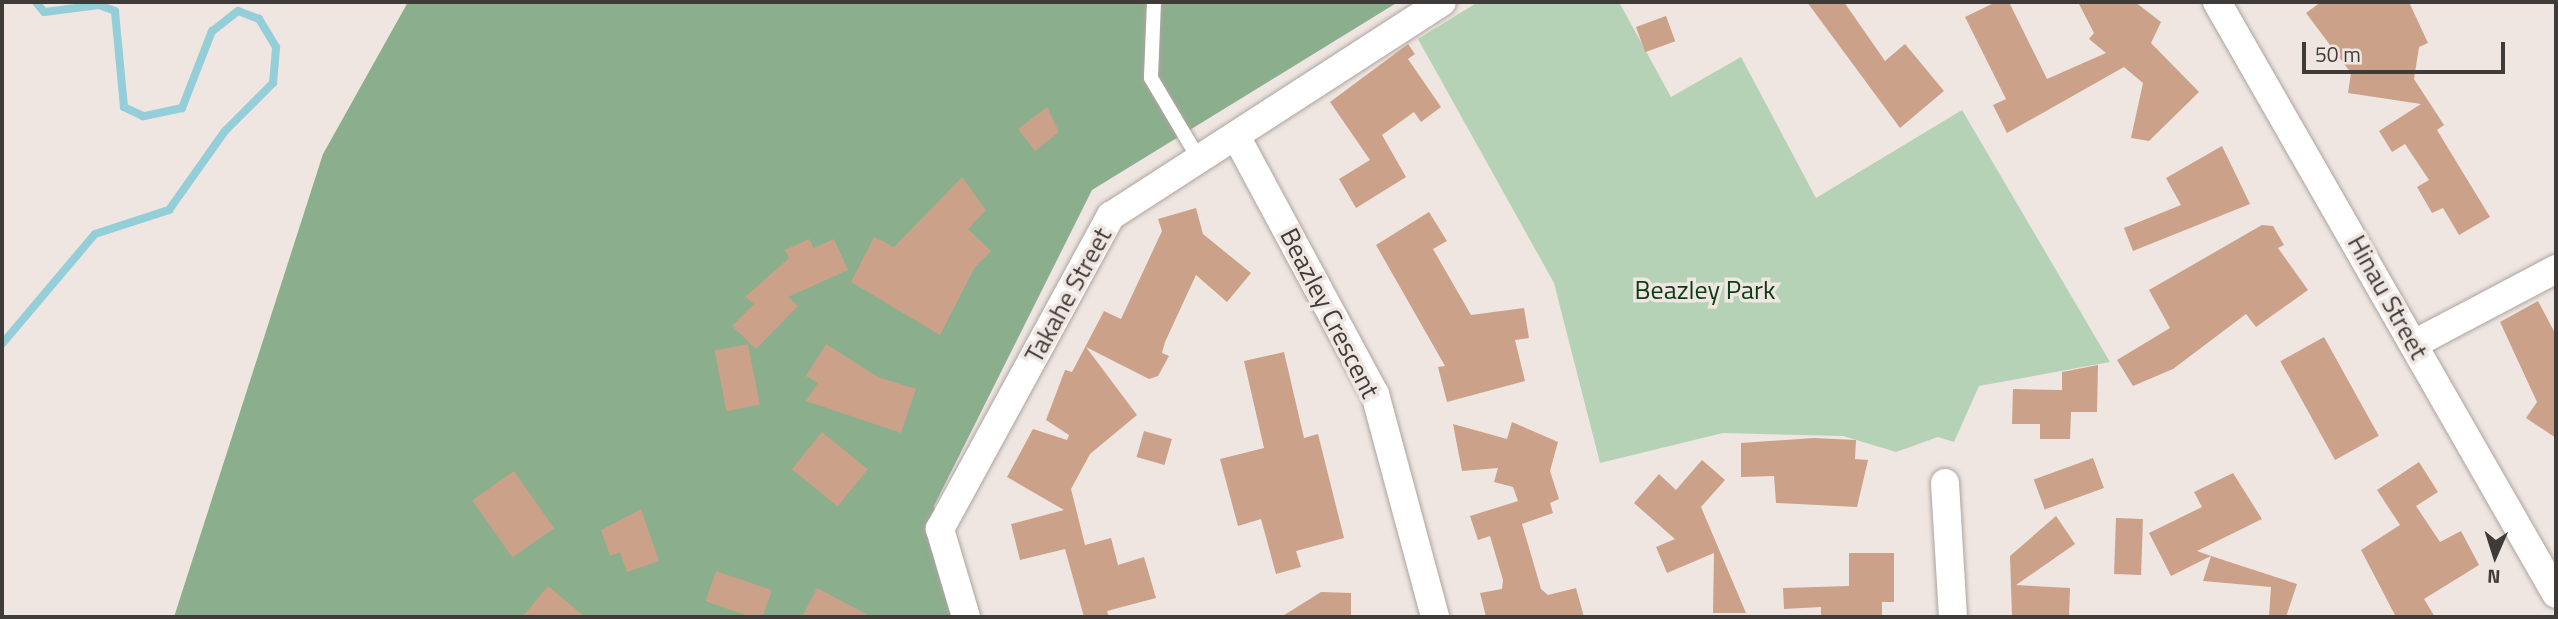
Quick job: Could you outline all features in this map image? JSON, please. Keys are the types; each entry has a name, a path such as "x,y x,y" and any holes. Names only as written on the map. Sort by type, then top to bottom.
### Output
{"street":[{"name":"Takahe Street","path":"966,617 940,529 1111,216 1237,138 1442,2"},
{"name":"Hinau Street","path":"2217,2 2556,594"},
{"name":"Beazley Crescent","path":"1237,138 1375,394 1435,617"},
{"path":"2414,344 2556,269"},
{"path":"1945,483 1953,617"}],"lane":[{"path":"1154,2 1152,78 1200,161"}],"green space":[{"path":"408,2 1398,2 1092,190 934,506 964,617 174,617 323,154"},
{"name":"Beazley Park","path":"1478,2 1619,2 1671,97 1741,57 1816,198 1962,110 2110,362 1979,386 1954,442 1938,437 1896,452 1843,436 1723,433 1600,463 1554,283 1418,39"}],"building":[{"path":"1807,2 1844,2 1885,61 1905,44 1944,91 1900,128"},
{"path":"1996,2 2009,2 2047,79 2106,53 2089,39 2094,33 2078,2 2135,2 2161,22 2151,43 2199,92 2149,141 2131,138 2143,83 2124,67 2007,133 1993,105 2006,99 1965,17"},
{"path":"2321,2 2409,2 2428,43 2419,47 2414,79 2444,125 2437,130 2490,217 2459,235 2443,208 2432,213 2417,187 2429,180 2405,144 2392,152 2379,131 2421,104 2348,93 2351,73 2306,13"},
{"path":"1666,16 1675,41 1645,52 1636,27"},
{"path":"1408,44 1415,54 1408,59 1441,107 1421,122 1414,112 1382,135 1406,177 1356,208 1339,179 1370,160 1330,102"},
{"path":"1047,107 1059,132 1035,151 1018,129"},
{"path":"2222,146 2250,204 2133,251 2124,228 2181,205 2166,178"},
{"path":"962,177 986,210 968,229 991,251 975,267 940,335 851,282 874,237 894,247"},
{"path":"1196,208 1203,234 1251,273 1227,302 1196,275 1165,342 1162,353 1169,356 1158,376 1149,379 1086,347 1137,415 1090,454 1071,489 1085,545 1111,538 1118,565 1144,557 1156,598 1107,611 1109,617 1084,617 1065,549 1020,560 1011,524 1064,510 1007,477 1033,429 1067,440 1069,435 1046,420 1065,370 1072,372 1104,311 1121,319 1162,231 1158,219"},
{"path":"1429,212 1447,241 1433,249 1471,315 1524,308 1529,338 1515,340 1525,381 1447,402 1438,367 1445,366 1376,245"},
{"path":"2262,225 2273,226 2284,245 2278,248 2308,290 2256,327 2246,314 2173,369 2133,386 2117,360 2170,328 2149,290"},
{"path":"809,239 814,248 834,239 848,270 788,297 798,306 756,349 732,326 754,304 745,297 789,258 785,250"},
{"path":"2538,301 2556,335 2556,438 2526,418 2537,402 2500,322"},
{"path":"2324,337 2379,436 2335,460 2280,361"},
{"path":"748,344 760,405 726,411 715,350"},
{"path":"826,344 878,377 916,389 901,433 806,401 818,383 806,376"},
{"path":"1284,352 1304,438 1318,434 1344,538 1296,551 1301,567 1276,574 1261,519 1238,526 1220,459 1264,448 1244,361"},
{"path":"2098,365 2097,412 2071,412 2070,439 2040,439 2040,424 2012,424 2013,389 2062,390 2062,372"},
{"path":"1512,422 1558,442 1550,471 1559,499 1550,503 1553,513 1522,524 1541,589 1548,595 1576,588 1584,617 1486,617 1480,593 1502,589 1503,580 1490,536 1478,540 1470,516 1518,501 1513,487 1494,482 1498,468 1462,471 1453,424 1507,439"},
{"path":"1144,431 1172,439 1164,465 1137,457"},
{"path":"822,432 868,469 838,506 792,469"},
{"path":"1814,438 1856,440 1855,459 1868,460 1857,507 1776,503 1774,476 1741,477 1741,443"},
{"path":"2093,458 2104,488 2045,510 2034,480"},
{"path":"1702,460 1725,480 1701,507 1746,613 1713,613 1714,553 1667,573 1656,547 1675,539 1634,503 1659,474 1676,490"},
{"path":"2419,462 2438,492 2416,506 2440,542 2461,531 2479,565 2424,599 2435,617 2396,617 2361,550 2400,525 2377,490"},
{"path":"514,471 554,528 512,558 472,500"},
{"path":"2233,473 2262,519 2197,551 2211,556 2171,576 2149,533 2202,507 2194,492"},
{"path":"641,509 659,561 627,572 620,552 610,556 601,530"},
{"path":"2056,516 2075,544 2016,585 2070,588 2069,617 2012,617 2010,556"},
{"path":"2116,518 2143,519 2141,575 2114,574"},
{"path":"1849,553 1894,553 1894,602 1882,602 1882,617 1821,617 1821,607 1784,609 1783,588 1849,586"},
{"path":"2211,556 2297,584 2286,617 2269,617 2271,587 2203,581"},
{"path":"716,571 772,590 763,617 751,617 706,601"},
{"path":"548,586 585,617 522,617"},
{"path":"817,588 872,617 802,617"},
{"path":"1321,592 1351,593 1351,617 1281,617"}],"waterway":[{"path":"2,344 95,234 169,210 225,131 273,83 276,47 259,19 238,11 212,31 182,108 143,116 124,107 115,11 99,5 44,12 36,2"}]}
